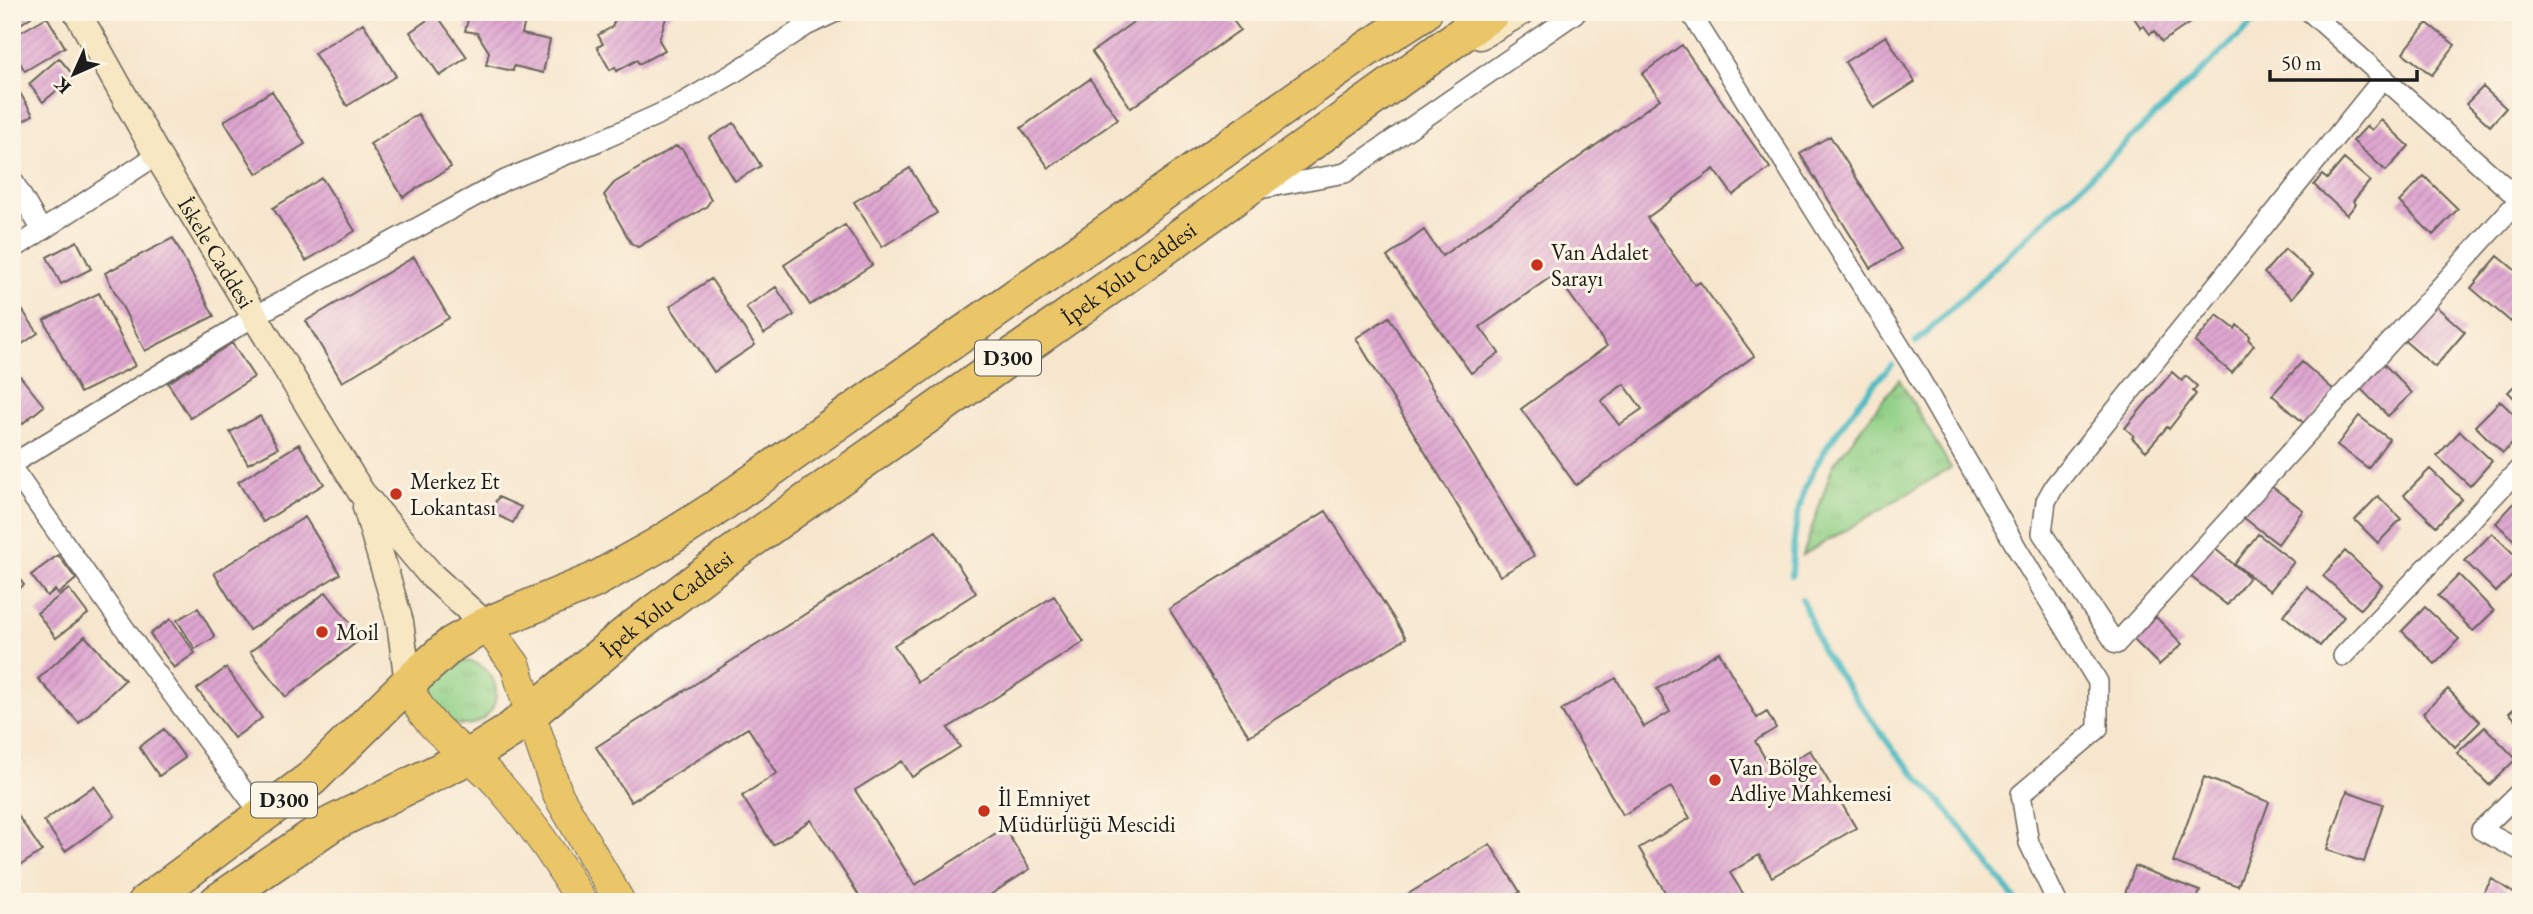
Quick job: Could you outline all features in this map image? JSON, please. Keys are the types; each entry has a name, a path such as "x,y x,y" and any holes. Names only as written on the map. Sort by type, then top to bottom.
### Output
{"highway":[{"name":"İpek Yolu Caddesi","path":"486,625 593,581 658,545 713,510 1367,49 1424,12"},
{"name":"İpek Yolu Caddesi","path":"530,713 631,630 733,553 1493,12"},
{"path":"408,683 452,644 486,625"},
{"name":"D300","path":"146,902 312,778 408,683"},
{"path":"468,757 508,732 530,713"},
{"name":"D300","path":"217,902 331,824 468,757"}],"main road":[{"name":"İskele Caddesi","path":"77,12 157,155 361,492"},
{"path":"1367,49 1410,12"},
{"path":"1399,81 1522,12"},
{"path":"361,492 431,575 486,625 516,666 558,795 620,902"},
{"path":"361,492 400,622 408,683 413,698 433,727 494,780 527,818 555,855 582,902"}],"street":[{"path":"262,817 144,656 12,466 255,316 505,180 677,106 732,75 806,26 836,12"},
{"path":"1243,192 1345,173 1577,12"},
{"path":"1690,12 1913,367 2018,550 2098,682 2098,729 2021,794 2029,844 2057,902"},
{"path":"2310,12 2384,77 2520,201 2116,644 2042,533 2046,501 2055,485 2384,77"},
{"path":"12,250 157,155"},
{"path":"12,179 41,229"},
{"path":"2343,656 2521,467"},
{"path":"2521,791 2481,830 2521,851"}],"green space":[{"path":"1899,379 1951,468 1803,555 1833,465"},
{"path":"458,661 470,661 487,670 494,681 494,705 487,716 470,725 458,725 446,720 437,711 432,699 432,687 437,675 446,666"}],"building":[{"path":"12,12 38,12 12,30"},
{"path":"470,12 520,12 525,21 522,34 550,40 543,73 514,66 513,71 486,65 489,52 477,33 465,31"},
{"path":"618,12 676,12 666,18 659,40 665,50 639,64 637,60 617,71 615,67 610,70 597,47 603,44 598,35 612,27"},
{"path":"1147,12 1227,12 1240,30 1131,108 1092,52"},
{"path":"2130,12 2193,12 2197,18 2162,42 2154,31 2150,34 2144,26 2141,28"},
{"path":"436,14 467,57 440,76 410,32"},
{"path":"47,17 65,47 25,71 12,50 12,37"},
{"path":"363,23 396,76 347,106 314,53"},
{"path":"2427,23 2455,45 2432,75 2403,53"},
{"path":"1886,36 1915,82 1874,108 1845,62"},
{"name":"Van Adalet Sarayı","path":"1682,45 1770,168 1733,195 1714,169 1647,218 1695,285 1700,282 1754,356 1576,485 1521,409 1607,346 1555,274 1480,327 1499,353 1471,373 1387,257 1424,230 1442,256 1660,99 1642,74","holes":["1624,384 1642,409 1619,425 1601,401"]},
{"path":"59,58 74,76 43,102 29,84"},
{"path":"1090,79 1118,119 1049,168 1021,128"},
{"path":"2483,87 2506,108 2490,126 2466,104"},
{"path":"17,88 33,115 12,127 12,91"},
{"path":"272,91 305,144 257,174 224,121"},
{"path":"418,114 451,167 403,197 370,144"},
{"path":"2381,120 2409,146 2386,171 2353,141 2367,126 2372,130"},
{"path":"734,123 761,166 735,181 709,138"},
{"path":"1830,136 1901,249 1871,268 1800,154"},
{"path":"676,146 683,150 711,200 706,207 638,247 631,243 604,195 614,183"},
{"path":"2344,159 2370,181 2353,201 2356,204 2347,215 2314,185 2322,175 2327,179"},
{"path":"910,168 937,213 882,247 854,202"},
{"path":"2424,176 2458,209 2433,235 2399,202"},
{"path":"322,178 355,231 306,261 273,208"},
{"path":"845,225 872,265 810,305 784,265"},
{"path":"173,238 214,316 145,351 105,273"},
{"path":"77,241 91,269 61,284 47,257"},
{"path":"2285,249 2313,274 2292,298 2264,273"},
{"path":"2498,256 2521,275 2521,310 2511,322 2471,288"},
{"path":"414,257 449,318 342,382 306,321"},
{"path":"711,279 755,345 714,372 670,306"},
{"path":"776,287 794,315 764,334 746,307"},
{"path":"99,293 135,366 80,393 44,320"},
{"path":"12,295 38,333 12,351"},
{"path":"2430,301 2465,332 2435,367 2399,336"},
{"path":"2217,315 2235,329 2237,325 2250,336 2248,339 2254,345 2232,373 2195,342"},
{"path":"1389,317 1534,556 1500,576 1356,338"},
{"path":"232,343 254,377 190,418 168,383"},
{"path":"2380,360 2412,393 2388,416 2356,384"},
{"path":"2302,362 2335,391 2306,425 2272,395"},
{"path":"2172,372 2182,381 2186,376 2197,386 2193,391 2196,394 2169,429 2167,427 2146,451 2125,428"},
{"path":"20,376 44,406 18,427 12,420 12,382"},
{"path":"2521,379 2521,405 2508,392"},
{"path":"2500,401 2521,421 2521,435 2503,453 2475,426"},
{"path":"260,416 278,448 248,464 230,432"},
{"path":"2359,416 2389,439 2368,468 2337,445"},
{"path":"2460,431 2492,461 2470,486 2437,456"},
{"path":"299,444 324,484 263,522 238,482"},
{"path":"2430,469 2462,499 2436,526 2404,495"},
{"path":"2255,474 2303,510 2278,544 2230,507"},
{"path":"2378,496 2401,519 2378,543 2355,520"},
{"path":"498,497 521,507 513,523 491,512"},
{"path":"2519,498 2521,500 2521,547 2496,523"},
{"path":"1326,511 1406,638 1249,736 1169,609"},
{"path":"305,517 340,574 249,630 214,573"},
{"path":"936,531 976,593 894,645 918,682 1054,596 1084,642 948,728 960,747 912,777 902,761 855,790 915,885 1004,828 1030,869 979,902 863,902 811,820 773,845 742,796 777,773 748,728 631,802 596,747"},
{"path":"2492,533 2521,561 2521,567 2496,592 2465,561"},
{"path":"2258,534 2294,562 2270,591 2235,564"},
{"path":"2208,543 2249,577 2227,605 2185,572"},
{"path":"2345,551 2382,585 2360,609 2323,576"},
{"path":"58,555 76,579 58,594 55,590 47,596 31,575"},
{"path":"12,569 24,585 12,593"},
{"path":"2459,575 2494,611 2473,631 2438,596"},
{"path":"2307,587 2344,617 2320,646 2283,615"},
{"path":"69,589 88,614 56,638 37,613"},
{"path":"326,592 362,638 286,697 250,652"},
{"path":"2425,607 2459,639 2435,664 2402,631"},
{"path":"198,608 215,637 195,649 177,620"},
{"path":"2156,617 2182,644 2159,665 2133,639"},
{"path":"171,619 195,653 174,668 150,634"},
{"path":"85,636 125,680 79,723 38,679"},
{"name":"Van Bölge Adliye Mahkemesi","path":"1719,652 1757,718 1767,712 1776,728 1755,741 1773,772 1810,750 1856,828 1772,877 1759,855 1730,873 1744,895 1733,902 1671,902 1639,848 1690,818 1671,787 1623,815 1561,710 1616,678 1644,727 1670,712 1657,689"},
{"path":"226,668 262,718 234,738 197,689"},
{"path":"2448,689 2480,722 2455,747 2423,713"},
{"path":"2521,702 2521,725 2509,713"},
{"path":"2485,727 2516,759 2489,785 2457,753"},
{"path":"164,729 185,758 159,776 139,747"},
{"path":"2204,777 2269,802 2238,886 2173,862"},
{"path":"94,786 115,816 65,851 44,821"},
{"path":"2347,791 2383,804 2364,862 2327,850"},
{"path":"12,807 42,851 12,871"},
{"path":"1490,844 1520,892 1504,902 1395,902"},
{"path":"2135,866 2200,891 2196,902 2122,902"},
{"path":"2492,879 2521,898 2521,902 2478,902"}],"waterway":[{"path":"1916,342 2264,12"},
{"path":"1792,575 1797,521 1805,489 1812,474 1843,423 1892,365"},
{"path":"1802,599 1822,651 1894,751 1947,809 2017,902"}],"place":[{"name":"Van Adalet Sarayı","path":"1537,265"},
{"name":"Merkez Et Lokantası","path":"396,494"},
{"name":"Moil","path":"322,632"},
{"name":"Van Bölge Adliye Mahkemesi","path":"1715,780"},
{"name":"İl Emniyet Müdürlüğü Mescidi","path":"984,811"}]}
